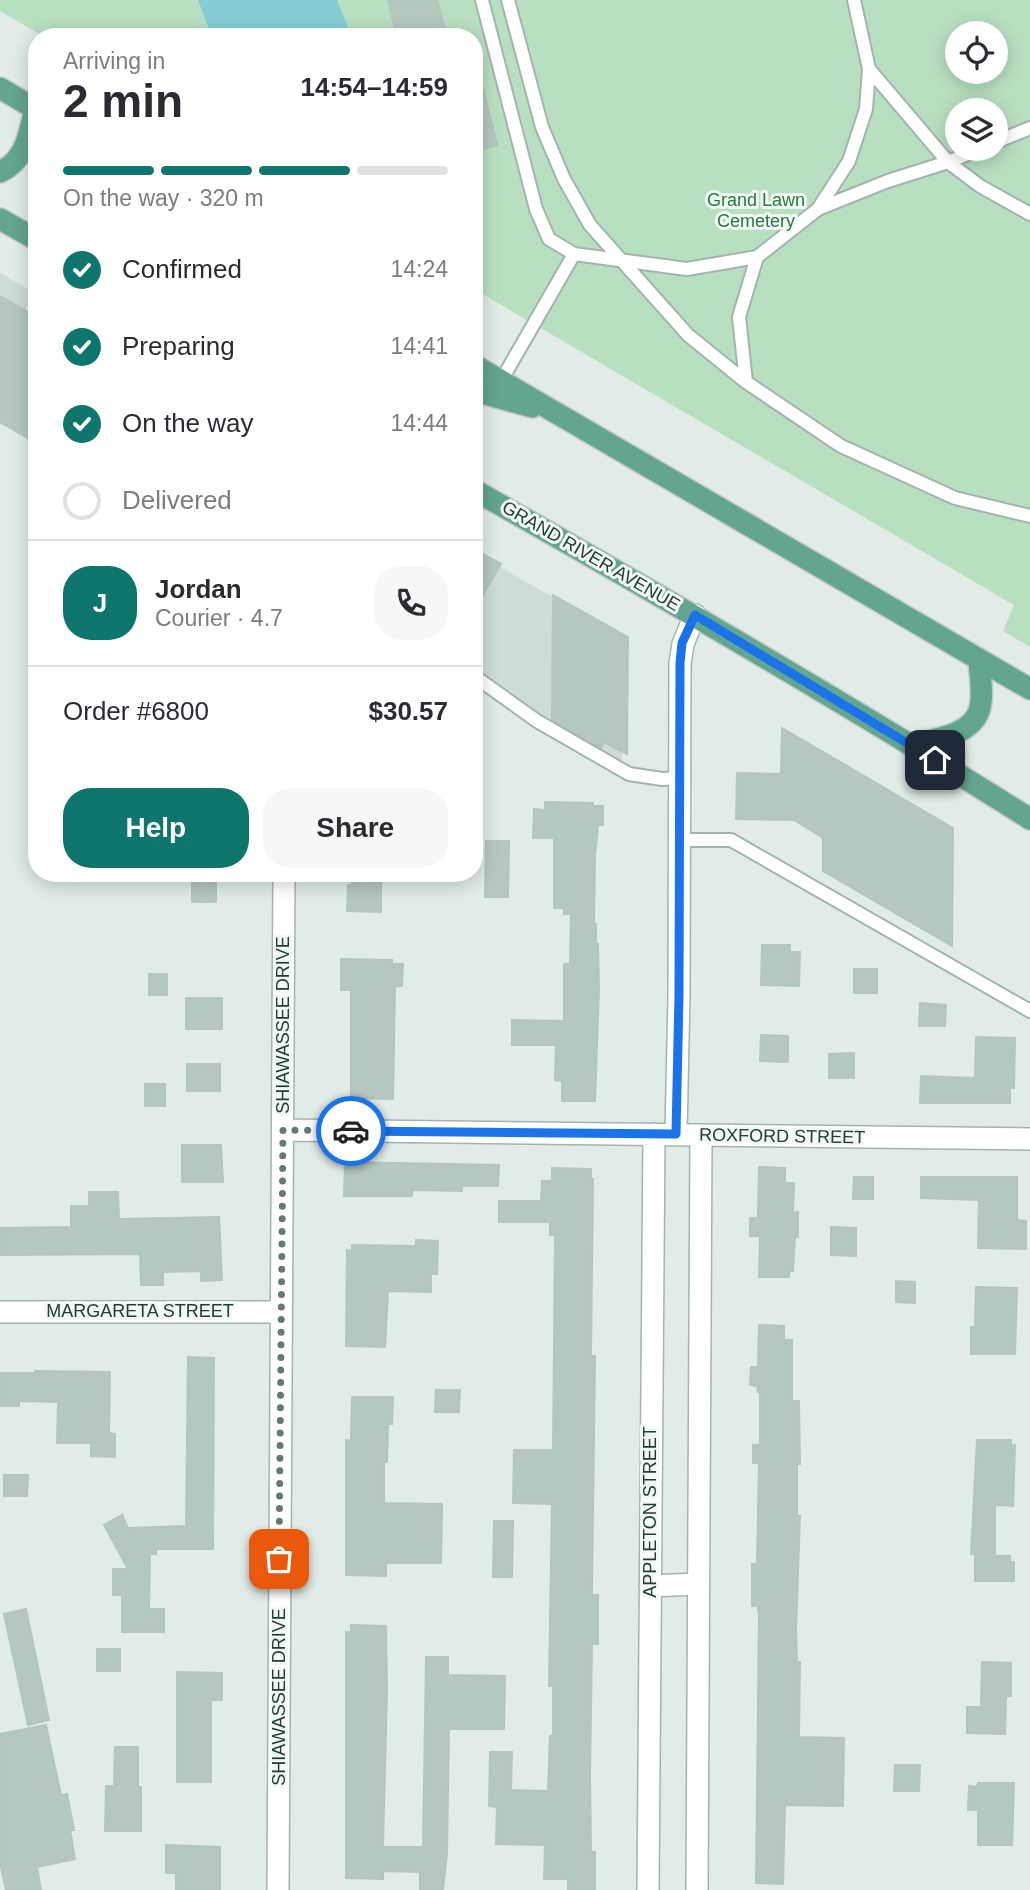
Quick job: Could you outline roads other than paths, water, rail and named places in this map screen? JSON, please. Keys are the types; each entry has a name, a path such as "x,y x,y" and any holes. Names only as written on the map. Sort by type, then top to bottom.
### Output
{"main road":[{"path":"0,88 28,105"},
{"path":"0,172 21,157 28,135"},
{"path":"0,219 28,235"},
{"path":"483,370 1030,689"},
{"path":"483,393 561,415"},
{"name":"GRAND RIVER AVENUE","path":"483,495 695,615 1030,819"},
{"path":"912,745 945,737 969,726 979,712 979,661"}],"street":[{"path":"676,1134 680,663 682,643 695,615"},
{"name":"SHIAWASSEE DRIVE","path":"278,1890 284,882"},
{"name":"ROXFORD STREET","path":"283,1130 1030,1139"},
{"name":"APPLETON STREET","path":"648,1890 654,1134"},
{"path":"697,1890 701,1135"},
{"name":"MARGARETA STREET","path":"0,1312 281,1312"},
{"path":"650,1586 698,1584"}],"lane":[{"path":"482,0 536,209 549,239 574,254 687,269 757,257 818,209 888,181 948,162"},
{"path":"508,0 542,127 559,169 590,225 688,335 746,382 841,446 955,498 1030,516"},
{"path":"818,209 849,161 866,109 869,69 855,0"},
{"path":"869,69 948,162 979,186 1030,214"},
{"path":"1008,137 1030,128"},
{"path":"501,381 574,254"},
{"path":"746,382 740,317 757,257"},
{"path":"483,682 537,721 629,774 662,779 679,778"},
{"path":"680,840 731,840 1030,1011"}],"water":[{"path":"198,0 337,0 348,28 209,28"}],"park label":[{"name":"Grand Lawn Cemetery","path":"756,210"}]}
